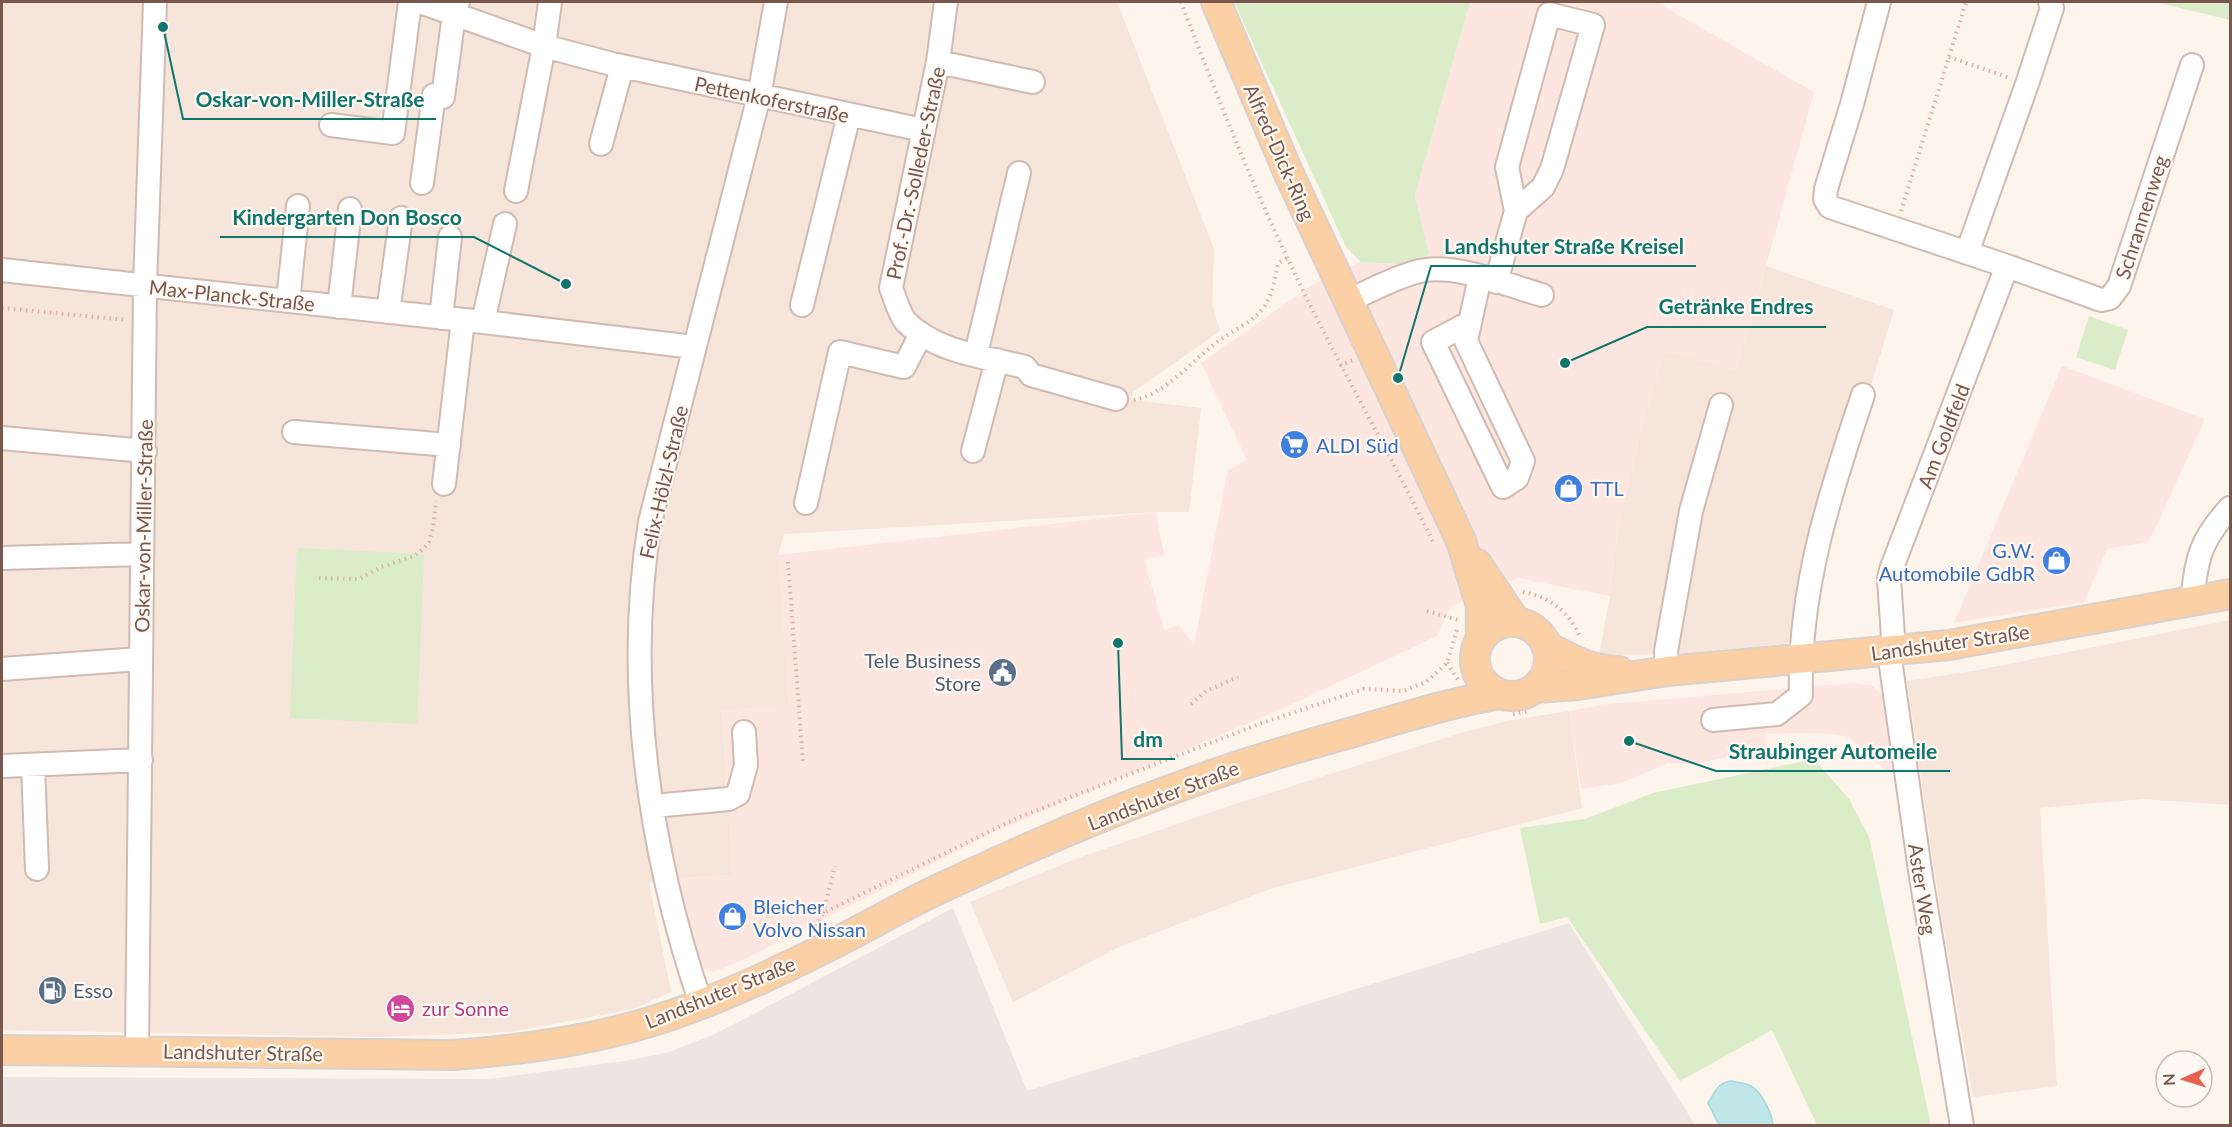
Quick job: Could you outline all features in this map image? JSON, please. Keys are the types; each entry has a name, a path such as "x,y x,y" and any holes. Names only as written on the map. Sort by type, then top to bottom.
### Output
{"main road":[{"name":"Alfred-Dick-Ring","path":"1215,2 1288,172 1347,301 1448,544 1481,606 1478,649"},
{"name":"Alfred-Dick-Ring","path":"1448,544 1516,622"},
{"name":"Landshuter Straße","path":"1535,687 1578,686 1667,671 1891,652 1999,637 2230,594"},
{"path":"1516,622 1534,630 1546,646 1549,657 1543,679 1525,694 1513,696 1490,689 1482,681 1477,670 1478,649 1496,626 1516,622"},
{"name":"Landshuter Straße","path":"1546,646 1580,664 1600,670 1667,671"},
{"name":"Landshuter Straße","path":"1393,721 1459,681 1478,649"},
{"name":"Landshuter Straße","path":"2,1050 420,1055 512,1050 588,1037 638,1025 701,1004 762,978 939,889 1105,815 1225,770 1393,721 1473,699 1501,694"}],"street":[{"name":"Oskar-von-Miller-Straße","path":"138,1050 145,286 155,2"},
{"path":"331,125 393,133 410,2"},
{"name":"Pettenkoferstraße","path":"420,2 456,8 544,46 622,67 923,130"},
{"path":"516,191 544,46 550,2"},
{"name":"Felix-Hölzl-Straße","path":"701,1004 689,970 668,891 652,806 644,744 640,605 650,522 759,96 776,2"},
{"name":"Prof.-Dr.-Solleder-Straße","path":"946,2 938,62 891,288 904,321 928,340 1025,367 1031,375 1116,399"},
{"path":"1879,2 1825,199 1830,207 2007,266"},
{"path":"1967,253 2027,84 2052,8 2050,2"},
{"path":"422,183 434,96 443,97 456,8"},
{"path":"1468,323 1433,342 1503,487 1517,478 1523,461 1466,341 1468,323 1516,211 1543,187 1552,169 1593,25 1549,14 1507,167 1516,211"},
{"path":"938,62 1033,82"},
{"name":"Schrannenweg","path":"2007,266 2101,300 2110,298 2119,286 2192,65"},
{"path":"601,144 622,67"},
{"path":"802,305 849,115"},
{"path":"973,451 1019,173"},
{"path":"288,301 298,206"},
{"path":"339,307 350,209"},
{"path":"388,312 401,218"},
{"path":"462,320 505,224"},
{"path":"444,484 462,320 450,237"},
{"name":"Am Goldfeld","path":"1891,652 1889,579 2007,266"},
{"name":"Max-Planck-Straße","path":"2,270 694,347"},
{"path":"1347,301 1403,276 1423,270 1448,270 1542,295"},
{"path":"806,503 840,352 904,367 921,334"},
{"path":"1713,720 1777,714 1801,695 1800,660 1808,583 1833,483 1863,395"},
{"path":"1667,671 1666,651 1691,512 1721,405"},
{"path":"294,432 449,445"},
{"path":"2,438 145,451"},
{"path":"2192,602 2196,565 2213,527 2230,508"},
{"path":"2,558 142,554"},
{"name":"Aster Weg","path":"1891,652 1921,877 1962,1125"},
{"path":"2,669 140,659"},
{"path":"652,806 729,799 738,794 746,765 744,732"},
{"path":"2,766 141,760"},
{"path":"33,765 37,869"}],"path":[{"path":"1181,2 1244,164 1340,366 1404,483 1448,544"},
{"path":"1895,229 1966,2"},
{"path":"1948,57 2027,84"},
{"path":"1116,399 1131,401 1146,398 1220,339 1254,318 1265,306 1278,263 1287,258"},
{"path":"2,308 146,322"},
{"path":"319,579 359,579 381,567 414,556 422,550 429,542 436,500 444,484"},
{"path":"788,562 803,762"},
{"path":"1427,611 1454,618"},
{"path":"1191,704 1206,691 1238,677"},
{"path":"822,913 835,866"}],"shaded area":[{"path":"2,2 1117,2 1214,249 1212,304 1220,331 1133,392 1131,400 1201,408 1189,512 784,534 778,555 789,704 722,711 732,875 678,878 649,883 671,992 633,1009 511,1032 379,1037 2,1030"},
{"path":"1470,2 1656,2 1814,92 1737,371 1665,352 1642,427 1618,529 1610,596 1518,578 1450,607 1437,636 1286,707 992,833 747,958 714,972 701,968 678,878 732,875 722,710 788,704 778,555 1156,512 1164,555 1144,559 1164,630 1178,625 1194,644 1228,470 1247,460 1201,363 1312,285 1361,262 1398,264 1429,255 1415,195"},
{"path":"1766,266 1894,310 1824,539 1808,636 1790,643 1677,654 1599,655 1610,596 1618,529 1642,427 1665,351 1750,326"},
{"path":"2062,366 2205,419 2149,542 2107,549 2084,602 1954,623"},
{"path":"2230,620 2230,805 2142,799 2040,808 2057,1086 1973,1097 1940,908 1907,681 1973,671"},
{"path":"1855,683 1873,686 1882,695 1887,707 1896,769 1887,771 1851,739 1839,735 1766,734 1767,747 1697,764 1668,763 1621,783 1581,789 1569,711 1609,704"},
{"path":"1569,711 1582,808 1270,889 1119,947 1013,1002 970,902 1081,857 1235,804 1461,733 1506,721"},
{"path":"953,908 1027,1091 1569,923 1695,1125 2,1125 2,1077 489,1079 624,1061 666,1053 710,1036 748,1017"}],"green space":[{"path":"1234,2 1470,2 1415,195 1429,255 1398,264 1361,262 1346,247"},
{"path":"2155,2 2230,2 2230,20"},
{"path":"2089,316 2128,330 2115,370 2076,357"},
{"path":"297,548 424,554 417,724 290,718"},
{"path":"1814,759 1849,799 1869,837 1931,1125 1817,1125 1772,1030 1680,1081 1567,917 1540,924 1520,828 1585,819 1653,793"}],"water":[{"path":"1732,1081 1749,1085 1759,1093 1768,1109 1773,1125 1719,1125 1708,1103 1720,1086"}],"place":[{"name":"Oskar-von-Miller-Straße","path":"163,27"},
{"name":"Kindergarten Don Bosco","path":"566,284"},
{"name":"Getränke Endres","path":"1565,363"},
{"name":"Landshuter Straße Kreisel","path":"1398,378"},
{"name":"ALDI Süd","path":"1295,445"},
{"name":"TTL","path":"1569,488"},
{"name":"G.W. Automobile GdbR","path":"2056,561"},
{"name":"dm","path":"1118,643"},
{"name":"Tele Business Store","path":"1002,672"},
{"name":"Straubinger Automeile","path":"1629,741"},
{"name":"Bleicher Volvo Nissan","path":"732,917"},
{"name":"Esso","path":"52,990"},
{"name":"zur Sonne","path":"401,1008"}]}
